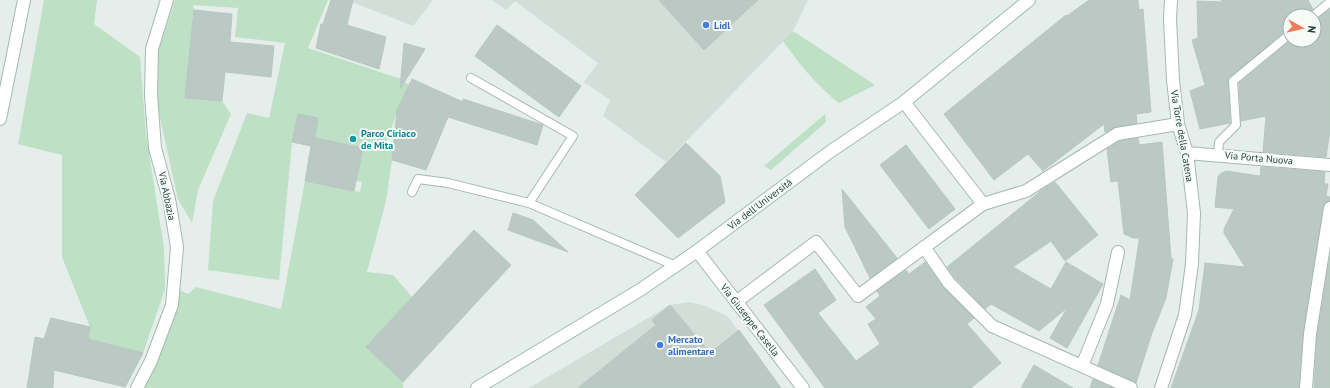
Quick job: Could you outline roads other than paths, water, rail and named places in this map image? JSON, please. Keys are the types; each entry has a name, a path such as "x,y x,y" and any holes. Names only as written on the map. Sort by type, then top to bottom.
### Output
{"street":[{"path":"0,119 24,0"},
{"name":"Via Abbazia","path":"137,388 156,347 172,305 177,247 169,199 155,148 151,95 152,49 167,0"},
{"name":"Via dell'Università","path":"477,388 640,290 676,266 831,151 904,102 1029,0"},
{"name":"Via Torre della Catena","path":"1160,388 1185,315 1192,264 1194,212 1187,153 1178,124 1173,80 1170,19 1171,0"},
{"path":"904,102 983,204"},
{"path":"736,302 816,242 858,296 983,204 1026,190 1117,134 1178,124"},
{"name":"Via Porta Nuova","path":"1187,153 1330,165"},
{"path":"1306,388 1310,334 1330,208"},
{"path":"924,247 949,283 992,326 1131,388"},
{"name":"Via Giuseppe Casella","path":"697,251 803,388"},
{"path":"1082,366 1106,304 1118,252"}],"lane":[{"path":"1322,9 1330,2"},
{"path":"1218,155 1219,142 1236,125 1233,81 1282,41"},
{"path":"471,78 573,136 529,203"},
{"path":"412,192 418,180 448,184 529,203 676,266"}],"place":[{"name":"Lidl","path":"706,25"},
{"name":"Parco Ciriaco de Mita","path":"353,139"},
{"name":"Mercato alimentare","path":"660,345"}]}
